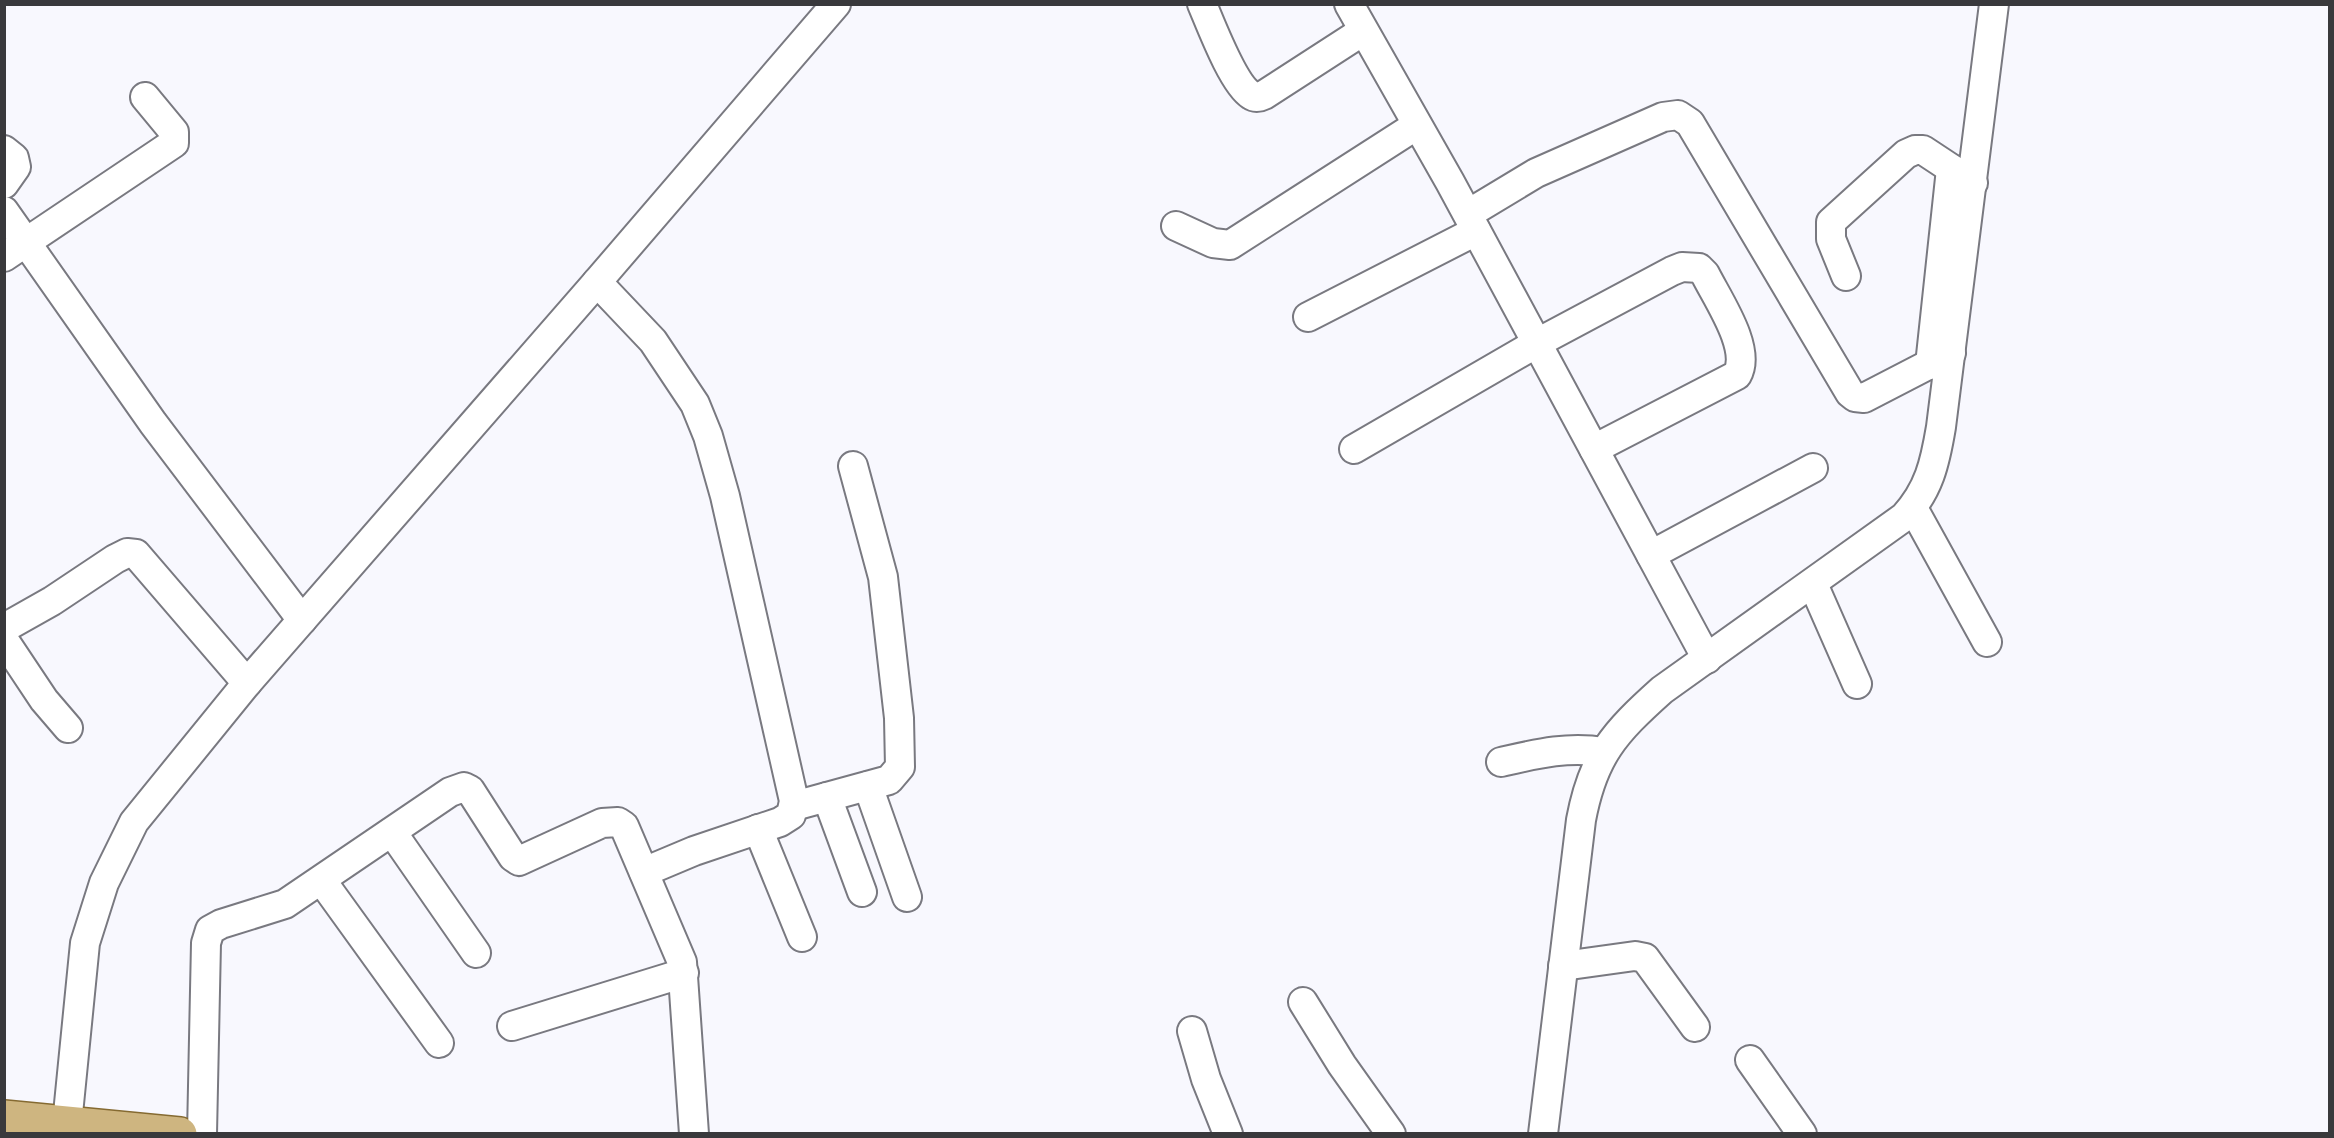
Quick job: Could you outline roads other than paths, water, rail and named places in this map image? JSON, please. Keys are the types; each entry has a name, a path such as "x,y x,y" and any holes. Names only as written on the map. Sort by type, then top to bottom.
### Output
{"main road":[{"path":"4,1117 67,1128 180,1134"}],"street":[{"path":"67,1128 85,943 104,883 118,849 148,803 247,683 836,4"},
{"path":"1202,4 1230,64 1249,93 1256,97 1264,95 1363,32"},
{"path":"1349,4 1472,222 1707,659"},
{"path":"1501,762 1553,750 1593,750 1662,690 1904,517 1928,485 1936,462 1939,359 1961,175 1994,4"},
{"path":"15,249 174,143 174,132 145,97"},
{"path":"1308,317 1472,222 1518,183 1663,117 1678,115 1690,123 1850,393 1855,397 1864,398 1939,359"},
{"path":"1176,226 1219,245 1236,242 1417,125"},
{"path":"4,150 14,158 16,167 4,184"},
{"path":"1846,276 1831,239 1830,230 1835,216 1910,151 1923,150 1961,175"},
{"path":"4,211 15,249 153,423 302,620"},
{"path":"1354,449 1537,343 1682,267 1699,268 1705,274 1742,349 1743,360 1737,375 1594,449"},
{"path":"597,282 653,341 690,396 708,436 736,540 794,806 787,819 694,851 644,872"},
{"path":"794,806 889,780 897,773 900,749 884,577 853,466"},
{"path":"1651,555 1813,468"},
{"path":"1913,508 1987,642"},
{"path":"4,628 52,602 116,559 127,554 136,554 247,683"},
{"path":"1813,584 1857,684"},
{"path":"4,640 44,700 68,728"},
{"path":"1543,1134 1563,966 1593,750"},
{"path":"868,786 907,897"},
{"path":"202,1134 207,936 210,930 221,924 285,904 450,792 464,787 470,790 516,860 526,860 602,823 613,821 624,826 676,943 684,973 694,1134"},
{"path":"827,797 862,892"},
{"path":"758,829 802,937"},
{"path":"392,832 476,953"},
{"path":"322,880 440,1043"},
{"path":"1563,966 1635,956 1644,958 1695,1027"},
{"path":"512,1026 684,973"},
{"path":"1303,1002 1342,1065 1391,1134"},
{"path":"1192,1031 1206,1079 1228,1134"},
{"path":"1750,1060 1802,1134"}]}
